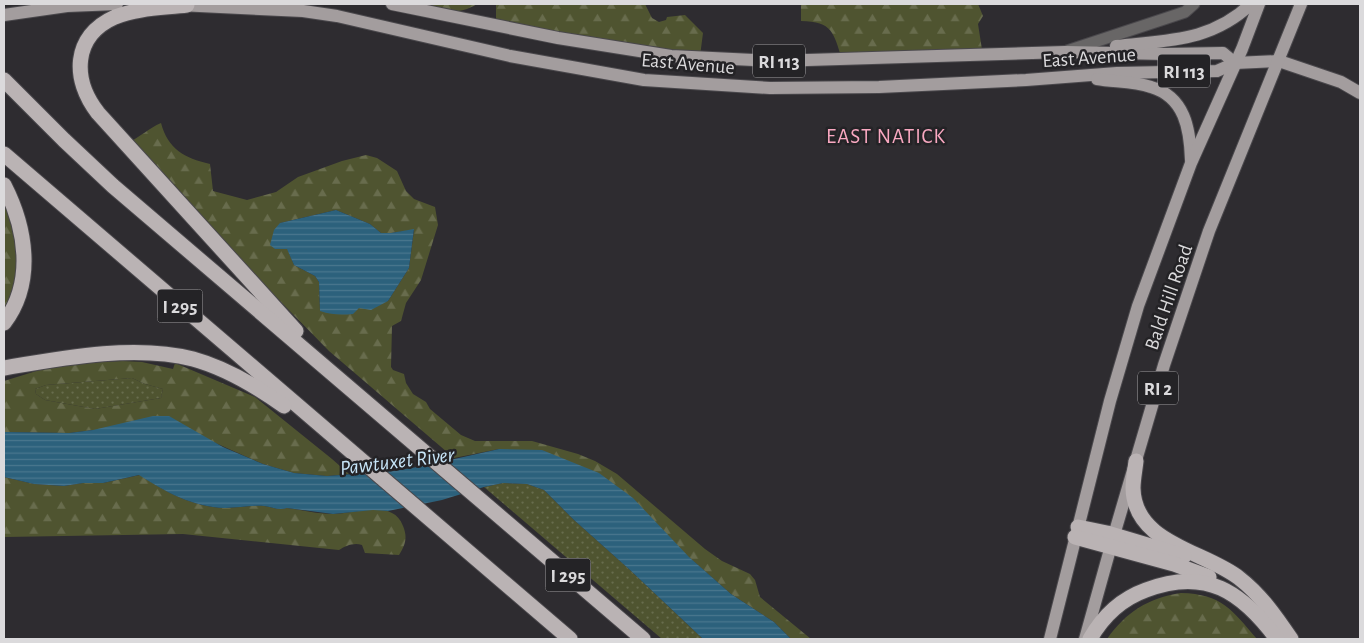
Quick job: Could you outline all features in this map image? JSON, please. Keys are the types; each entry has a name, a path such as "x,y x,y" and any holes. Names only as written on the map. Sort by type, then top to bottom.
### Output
{"highway":[{"path":"187,5 138,11 115,17 102,25 91,36 82,55 80,75 82,88 98,113 333,374"},
{"name":"I 295","path":"4,80 64,140 114,186 644,639"},
{"name":"I 295","path":"4,154 566,637"},
{"path":"4,185 13,204 21,229 24,259 21,289 13,309 4,323"},
{"path":"4,368 120,353 163,354 191,359 219,368 252,385 342,444"},
{"path":"1136,462 1133,489 1137,507 1143,520 1150,528 1161,536 1238,576 1271,610 1291,639"},
{"path":"1077,532 1217,566"},
{"path":"1112,541 1216,580 1260,616 1277,639"},
{"path":"1090,639 1099,624 1120,603 1154,586 1176,581 1196,580 1234,595"}],"main road":[{"path":"4,14 67,6 117,4"},
{"name":"East Avenue","path":"142,4 303,11 337,16 510,56 644,80 770,88 842,88 1026,80 1117,73 1217,71 1235,62 1278,61 1340,82 1360,93"},
{"name":"East Avenue","path":"392,4 550,37 671,56 775,61 1065,52 1223,53 1235,62"},
{"path":"1065,52 1176,40 1201,34 1224,25 1250,4"},
{"name":"Bald Hill Road","path":"1050,639 1110,402 1138,306 1191,163 1242,49 1258,4"},
{"name":"Bald Hill Road","path":"1085,639 1167,357 1209,231 1301,4"},
{"path":"1077,76 1139,84 1165,93 1176,103 1184,117 1190,134 1191,163"}],"street":[{"path":"1065,52 1185,12 1194,4"}],"green space":[{"path":"402,4 477,4 459,11 450,12"},
{"path":"496,4 645,4 652,18 659,22 666,20 667,17 685,15 703,33 700,56 496,22"},
{"path":"801,4 978,4 983,16 978,24 983,56 842,59 834,35 826,26 801,21"},
{"path":"161,123 168,140 178,151 192,159 210,164 213,191 247,200 276,192 298,177 342,161 366,155 377,158 397,171 406,191 414,199 435,207 438,225 421,280 406,303 401,321 392,326 391,367 393,370 404,374 406,383 413,394 426,402 430,409 461,435 475,441 532,441 578,454 595,461 617,474 705,549 722,561 750,574 755,580 760,597 811,639 791,639 774,622 731,594 691,559 499,449 454,458 329,351 129,147 128,143","holes":["336,210 370,224 381,233 414,230 409,268 388,301 359,308 320,311 319,282 315,276 294,265 280,223"]},
{"path":"4,186 16,220 20,274 4,318"},
{"path":"123,361 142,362 173,369 175,363 255,397 349,474 327,476 294,473 263,464 211,441 93,430 69,433 4,432 4,381 59,364","holes":["132,378 163,389 161,398 95,409 45,400 36,394 35,389 46,385"]},
{"path":"132,378 163,389 161,398 95,409 45,400 36,394 35,389 46,385"},
{"path":"140,475 180,498 213,507 264,506 333,514 362,510 391,512 398,517 405,530 405,541 399,555 365,553 362,545 359,544 350,545 339,550 183,534 4,537 4,477 34,484 64,486 83,483 103,483"},
{"path":"503,483 527,484 544,490 703,639 662,639 484,487"},
{"path":"1181,593 1195,594 1216,600 1233,612 1257,639 1107,639 1122,621 1139,608 1158,598"}],"water":[{"path":"336,210 370,224 381,233 414,229 409,268 388,301 371,310 359,308 353,314 344,315 320,311 319,282 315,276 294,265 287,249 275,249 270,245 274,230 280,223"},
{"path":"153,416 169,416 223,447 263,464 294,473 327,476 394,471 499,449 542,450 599,473 633,498 689,557 731,594 774,622 791,639 703,639 544,490 527,484 503,483 442,500 388,511 373,510 333,514 264,506 225,508 201,505 169,493 139,475 103,483 83,483 64,486 34,484 4,477 4,432 69,433 93,430"}],"district":[{"name":"EAST NATICK","path":"886,136"}],"water label":[{"name":"Pawtuxet River","path":"397,461"}]}
